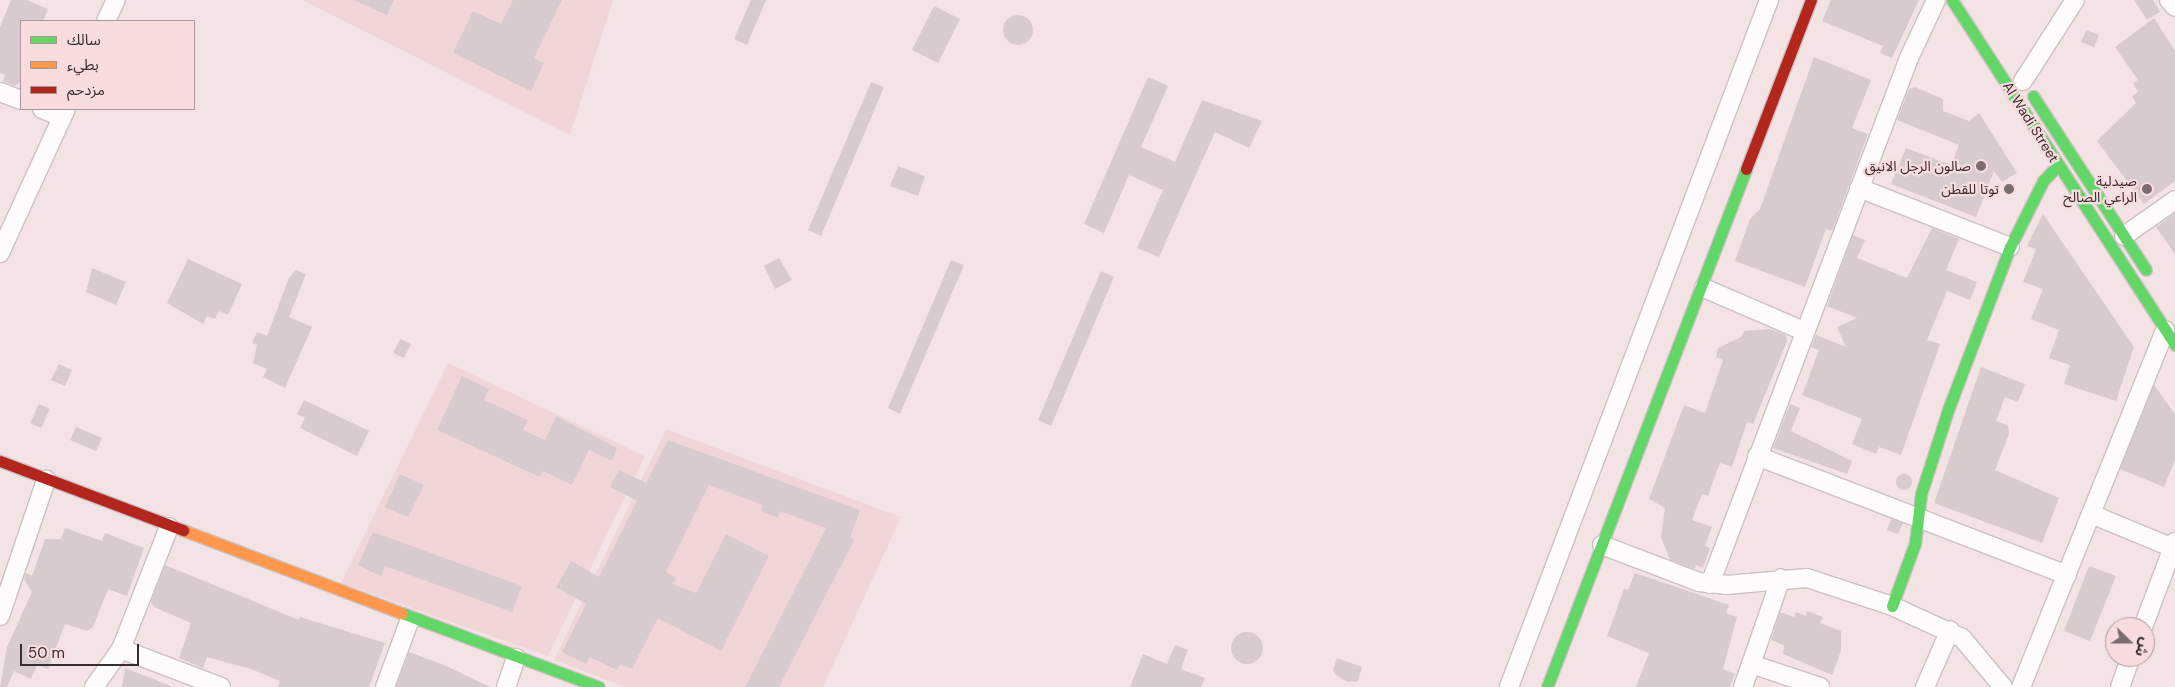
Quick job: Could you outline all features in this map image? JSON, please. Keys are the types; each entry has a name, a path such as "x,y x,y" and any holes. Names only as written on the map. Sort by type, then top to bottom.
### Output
{"street":[{"path":"106,20 116,0"},
{"path":"1509,687 1769,0"},
{"path":"1547,687 1704,288 1811,0"},
{"path":"1710,584 1859,188 1936,0"},
{"name":"Al Wadi Street","path":"1952,0 2057,166 2175,345"},
{"path":"2020,77 2075,0"},
{"path":"2169,0 2175,7"},
{"name":"Al Wadi Street","path":"2020,77 2155,284"},
{"path":"0,92 20,100"},
{"path":"0,253 64,113 48,110"},
{"path":"1892,606 1920,518 1921,494 1948,410 2010,248 2038,190 2057,166"},
{"path":"1859,188 2010,248"},
{"path":"2124,236 2175,200"},
{"path":"1704,288 1804,331"},
{"path":"2021,687 2165,330"},
{"path":"1757,456 2067,575"},
{"path":"0,461 410,619 599,687"},
{"path":"0,616 46,480"},
{"path":"2091,514 2174,545 2147,617"},
{"path":"94,687 121,649 169,527"},
{"path":"1602,545 1710,584 1781,578 1820,581 1892,606 1950,630 1973,647 2003,687"},
{"path":"1743,687 1781,578"},
{"path":"386,687 410,619"},
{"path":"1925,687 1950,630"},
{"path":"121,649 221,687"},
{"path":"506,687 516,658"},
{"path":"1750,664 1820,687"},
{"path":"2120,687 2127,667"}],"shaded area":[{"path":"303,0 613,0 570,135"},
{"path":"448,363 645,456 548,656 341,583"},
{"path":"666,429 901,517 823,687 626,687 554,660"}],"building":[{"path":"11,0 27,0 48,9 43,20 20,20 20,82 15,86 3,81 5,75 0,73 0,27"},
{"path":"354,0 394,0 387,15"},
{"path":"513,0 562,0 534,58 544,63 531,91 453,53 473,11 501,24"},
{"path":"751,0 766,0 747,45 734,39"},
{"path":"1831,0 1919,0 1892,58 1880,53 1883,46 1822,21"},
{"path":"2134,0 2153,0 2160,12 2147,20"},
{"path":"934,6 960,19 938,63 912,50"},
{"path":"1018,15 1024,16 1032,24 1032,36 1024,44 1018,45 1012,44 1004,36 1003,30 1004,24 1012,16"},
{"path":"2154,18 2175,51 2175,181 2144,204 2097,141 2136,103 2132,96 2138,92 2133,83 2138,80 2115,47"},
{"path":"2086,30 2099,35 2094,47 2081,42"},
{"path":"1814,57 1871,80 1852,128 1868,134 1832,231 1826,229 1805,287 1735,261 1750,219 1760,209"},
{"path":"1148,77 1168,86 1141,147 1175,162 1202,100 1262,121 1249,148 1215,132 1159,257 1137,248 1163,190 1129,175 1104,233 1084,224"},
{"path":"871,82 884,87 821,236 808,230"},
{"path":"1915,87 1943,99 1943,111 1969,121 1979,113 2017,173 2002,182 1994,171 1976,217 1891,184 1906,148 1951,165 1959,145 1897,120 1909,89"},
{"path":"898,166 925,176 918,196 890,186"},
{"path":"2175,213 2175,254 2156,227"},
{"path":"2043,214 2134,347 2116,401 2064,384 2070,365 2049,358 2059,330 2031,319 2043,289 2023,282 2036,249 2027,246"},
{"path":"1932,228 1959,239 1946,270 1977,282 1970,300 1947,291 1927,340 1940,344 1901,455 1879,447 1876,454 1852,444 1862,419 1802,395 1819,350 1811,347 1816,335 1846,347 1837,327 1857,318 1827,306 1853,235 1865,240 1857,258 1907,278"},
{"path":"779,258 792,280 775,289 764,266"},
{"path":"188,259 242,284 228,315 219,311 215,319 207,316 203,324 167,303"},
{"path":"951,260 964,265 900,414 888,408"},
{"path":"92,268 126,282 116,305 86,292"},
{"path":"296,270 306,274 289,317 312,327 285,388 263,377 267,369 253,363 257,345 252,343 257,332 267,336 289,278"},
{"path":"1101,271 1114,277 1051,426 1038,420"},
{"path":"1770,329 1786,335 1787,341 1753,424 1747,422 1732,467 1720,463 1708,496 1702,494 1692,520 1712,527 1705,546 1710,548 1703,568 1696,565 1695,569 1670,560 1661,537 1665,508 1649,499 1684,405 1705,413 1723,360 1716,357 1718,348 1741,337 1744,331"},
{"path":"400,339 411,344 404,358 393,353"},
{"path":"59,364 72,370 65,386 51,380"},
{"path":"1981,367 2025,384 2018,402 2005,397 1996,421 2008,425 2009,434 1995,470 2059,498 2042,543 1934,503"},
{"path":"462,376 489,389 484,400 528,420 523,430 545,440 556,416 617,448 612,461 589,450 572,485 543,471 540,477 437,430"},
{"path":"2154,385 2175,414 2175,460 2164,487 2120,469"},
{"path":"304,400 369,431 357,456 300,428 305,418 297,414"},
{"path":"39,404 50,409 41,428 30,423"},
{"path":"1790,404 1800,408 1791,431 1852,461 1847,474 1773,448"},
{"path":"76,427 102,438 96,451 70,440"},
{"path":"668,440 860,510 850,537 854,540 779,687 745,687 826,528 780,511 778,518 761,511 763,505 709,485 666,572 676,578 672,584 696,593 726,534 769,556 721,651 658,618 632,669 620,664 617,670 590,657 586,664 562,652 586,604 556,587 571,561 599,577 637,501 610,487 619,470 646,483"},
{"path":"400,474 424,485 408,517 385,507"},
{"path":"1901,474 1907,474 1912,479 1910,488 1901,490 1896,485 1896,479"},
{"path":"1891,519 1903,523 1898,534 1887,530"},
{"path":"65,528 102,541 105,533 144,548 127,596 108,589 93,627 87,631 65,624 48,669 37,665 31,679 14,671 7,687 0,687 7,647 32,592 24,579 26,573 32,576 45,539 61,539"},
{"path":"373,532 522,586 512,612 385,566 381,576 358,565"},
{"path":"165,565 299,620 300,617 385,643 369,687 278,687 280,681 251,669 207,657 203,668 179,658 191,623 154,607 151,602"},
{"path":"2089,566 2116,576 2090,641 2064,631"},
{"path":"1635,573 1729,605 1726,613 1737,617 1723,669 1735,674 1730,687 1636,687 1649,653 1607,636 1624,589 1628,590"},
{"path":"1807,611 1823,617 1820,623 1841,631 1841,651 1832,675 1783,654 1784,645 1771,640 1780,612 1794,617 1796,612 1806,616"},
{"path":"1247,632 1253,633 1258,637 1262,642 1262,654 1258,659 1253,663 1247,664 1241,663 1236,659 1232,654 1231,648 1232,642 1236,637 1241,633"},
{"path":"1175,645 1188,650 1181,669 1205,678 1201,687 1130,687 1143,654 1167,664"},
{"path":"409,652 444,665 490,687 396,687"},
{"path":"1337,658 1362,667 1358,681 1348,682 1337,676 1333,670"},
{"path":"125,668 171,686 171,687 122,687"}],"traffic: fast":[{"path":"1952,0 2175,345"},
{"path":"2033,96 2146,270"},
{"path":"1892,606 1915,543 1921,494 1948,410 2010,247 2043,181 2057,166"},
{"path":"1547,687 1746,169"},
{"path":"402,613 599,687"}],"traffic: slow":[{"path":"183,530 402,613"}],"traffic: jam":[{"path":"1746,169 1811,0"},
{"path":"0,461 183,530"}],"place":[{"name":"صالون الرجل الانيق","path":"1981,166"},
{"name":"توتا للقطن","path":"2009,189"},
{"name":"صيدلية الراعي الصالح","path":"2147,189"}]}
